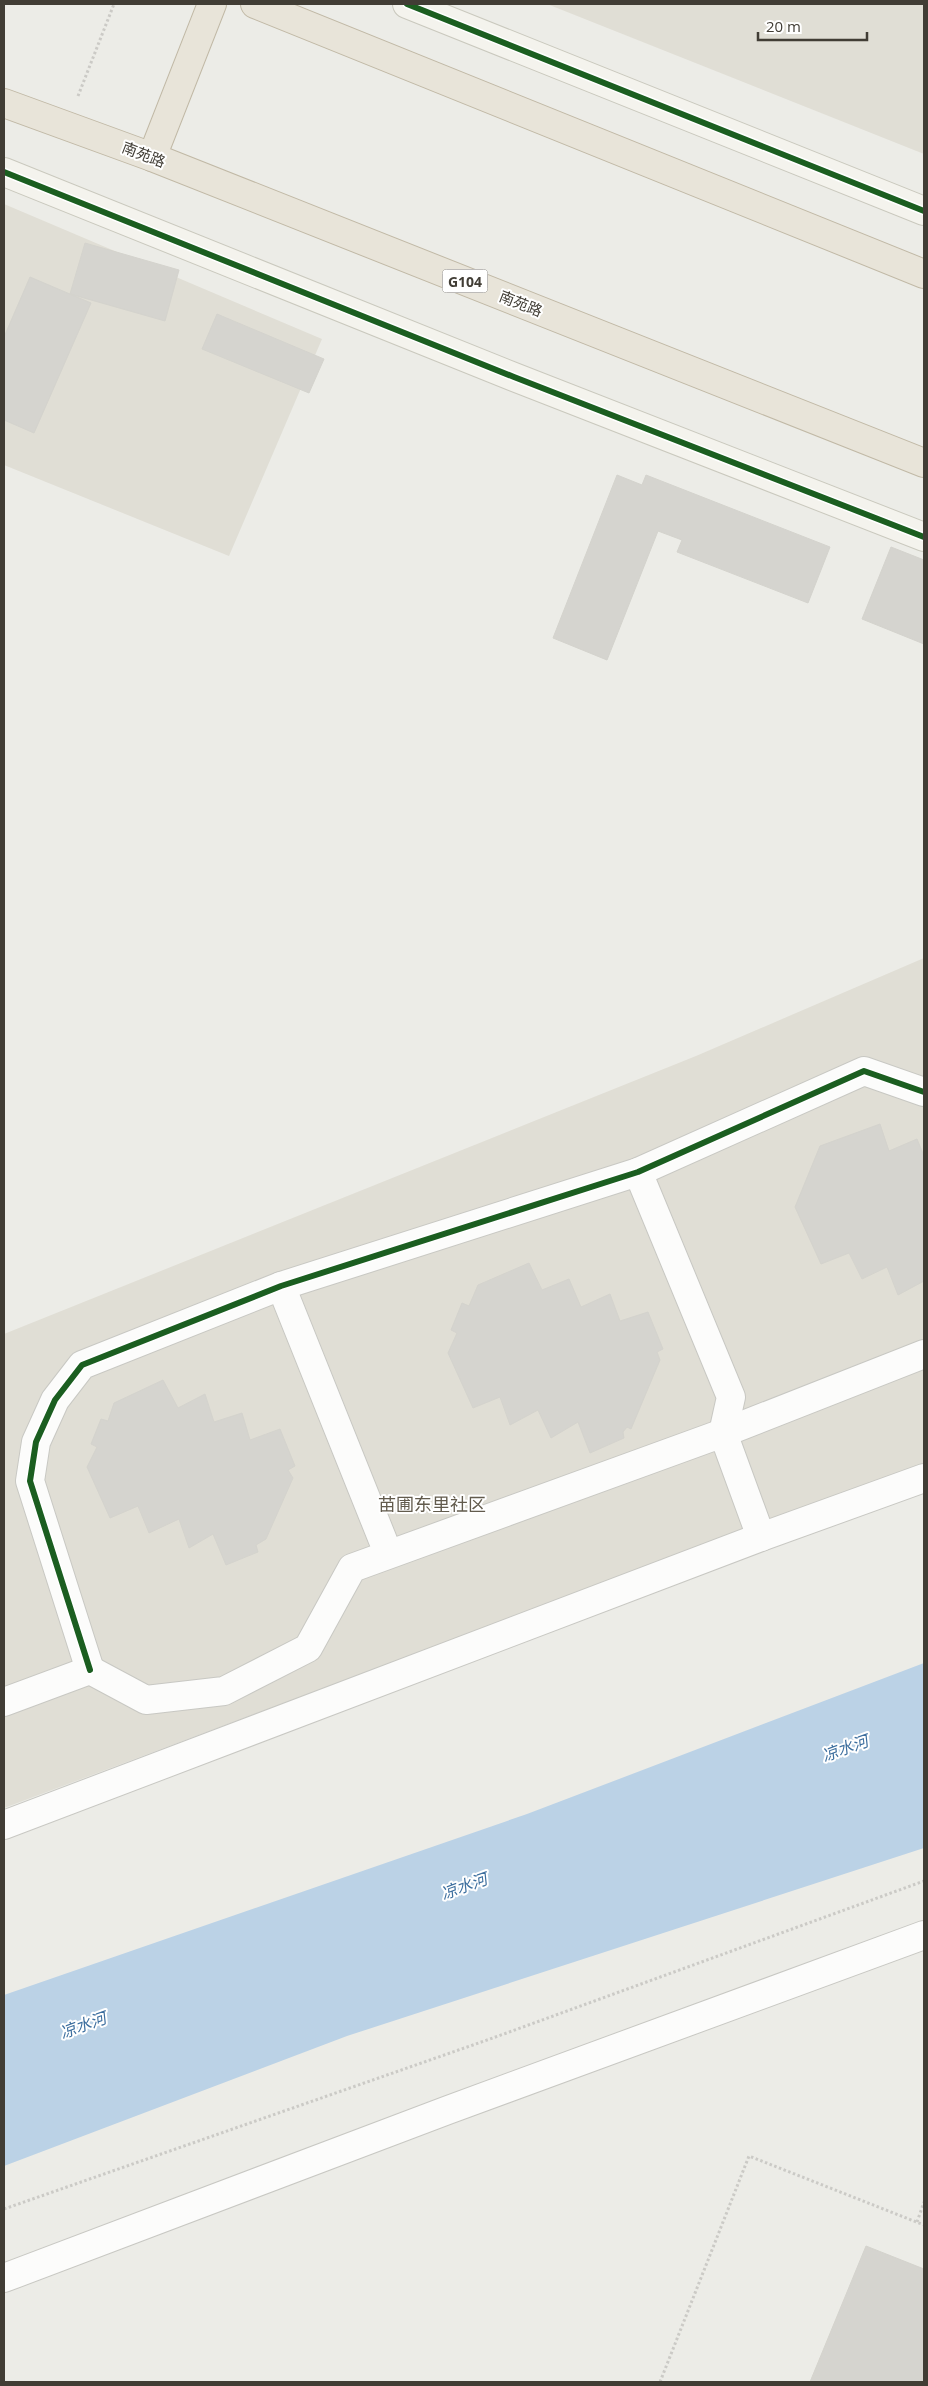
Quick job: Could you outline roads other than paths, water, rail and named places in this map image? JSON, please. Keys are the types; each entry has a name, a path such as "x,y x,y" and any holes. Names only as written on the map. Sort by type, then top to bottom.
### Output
{"highway":[{"path":"152,157 212,4"},
{"path":"255,4 924,274"},
{"name":"南苑路","path":"4,103 152,157 924,463"}],"street":[{"path":"407,4 924,211"},
{"path":"4,172 514,378 924,537"},
{"path":"924,1092 864,1071 638,1172 281,1286 82,1365 55,1400 36,1442 30,1481 90,1670 146,1700 224,1691 308,1648 352,1568 388,1553 723,1433 924,1354"},
{"path":"638,1172 731,1397 723,1433 761,1537"},
{"path":"281,1286 388,1553"},
{"path":"4,1825 761,1537 924,1478"},
{"path":"4,1702 90,1670"},
{"path":"4,2278 448,2110 924,1935"}],"water":[{"name":"凉水河","path":"924,1663 924,1848 347,2036 4,2166 4,1995 527,1814"}],"district":[{"name":"苗圃东里社区","path":"432,1504"}]}
